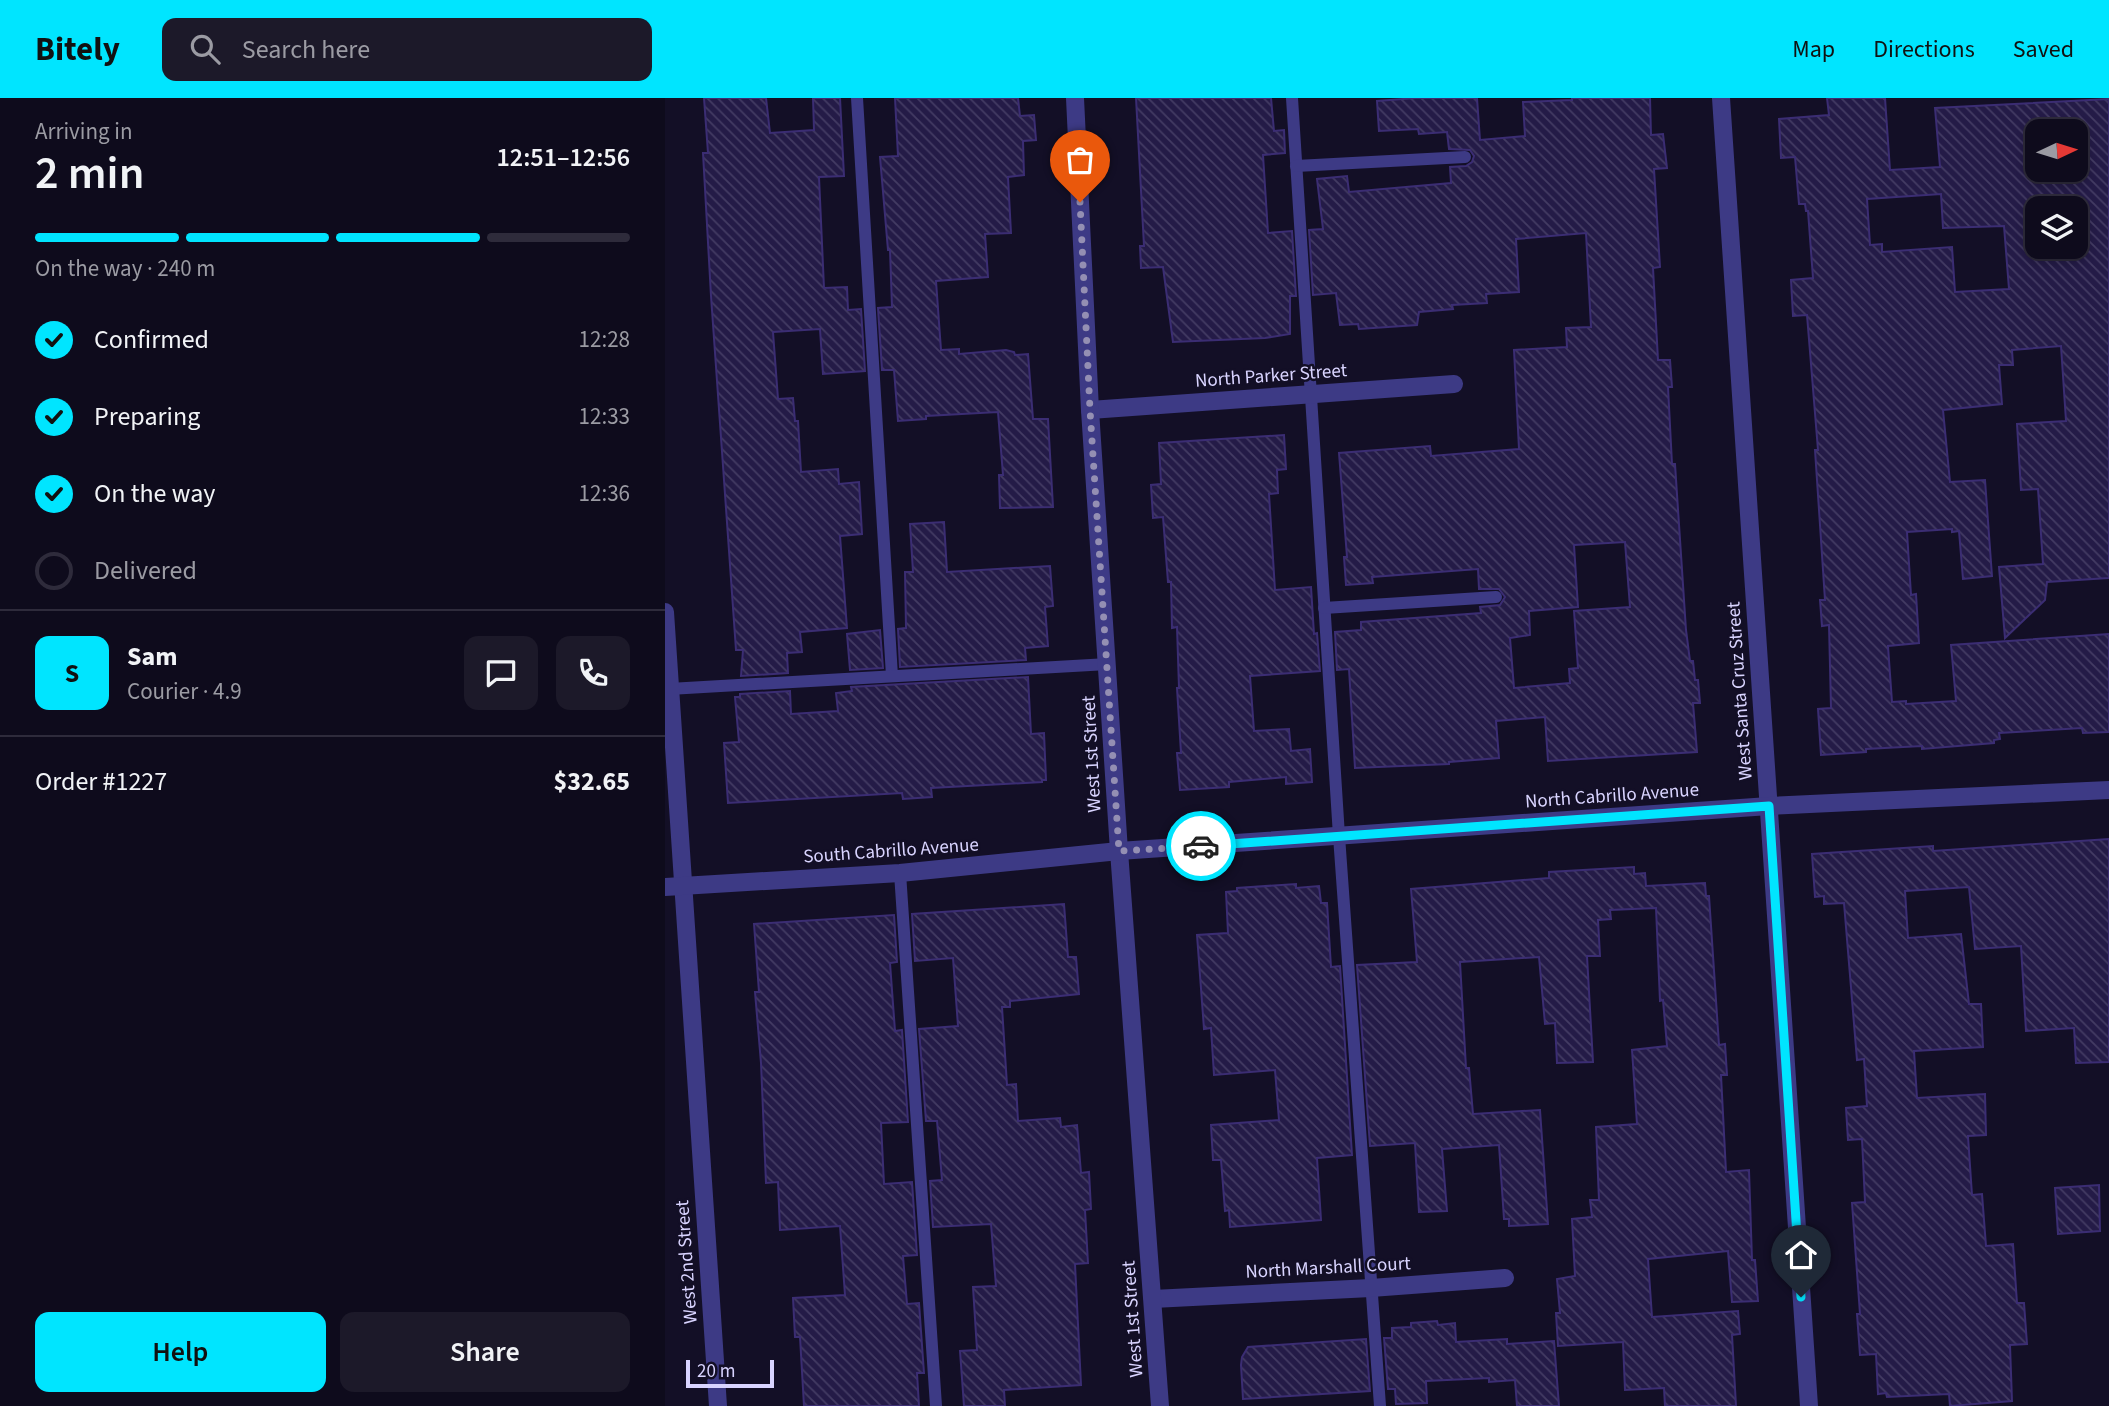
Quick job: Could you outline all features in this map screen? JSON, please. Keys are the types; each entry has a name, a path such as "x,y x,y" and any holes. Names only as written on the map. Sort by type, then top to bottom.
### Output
{"street":[{"name":"West 1st Street","path":"1075,98 1090,410 1160,1406"},
{"name":"West Santa Cruz Street","path":"1721,98 1809,1406"},
{"name":"North Parker Street","path":"1090,410 1454,384"},
{"name":"West 2nd Street","path":"665,612 674,886 718,1406"},
{"name":"North Cabrillo Avenue","path":"1119,851 1769,806 2109,790"},
{"name":"South Cabrillo Avenue","path":"674,886 900,873 1119,851"},
{"name":"North Marshall Court","path":"1153,1299 1505,1278"}],"lane":[{"path":"857,98 892,676"},
{"path":"1291,98 1339,836 1380,1406"},
{"path":"1296,166 1465,157"},
{"path":"1324,608 1496,597"},
{"path":"669,689 1108,664"},
{"path":"900,873 936,1406"}],"building":[{"path":"704,98 766,98 770,133 814,130 813,98 840,98 844,176 819,177 824,288 847,287 848,310 861,309 865,371 823,374 820,329 773,332 778,399 793,398 795,421 798,421 801,472 838,469 839,484 859,482 862,534 840,536 847,628 800,632 802,652 787,653 788,673 741,676 743,650 736,650 711,296 703,153 708,153"},
{"path":"895,98 1018,98 1020,116 1034,115 1036,140 1023,141 1024,175 1008,177 1011,233 985,234 988,277 936,281 941,350 959,349 959,354 1006,350 1014,352 1015,355 1028,354 1033,419 1048,419 1053,507 1000,508 999,475 1003,475 998,412 926,416 926,419 898,421 894,370 882,370 878,308 892,307 890,250 880,157 898,156"},
{"path":"1136,98 1271,98 1274,131 1284,130 1285,153 1263,155 1268,233 1292,231 1296,296 1290,296 1290,334 1265,338 1173,342 1163,267 1141,268 1140,246 1144,246"},
{"path":"1477,98 1480,140 1525,136 1523,102 1572,98 1650,98 1651,135 1663,134 1667,168 1654,169 1660,267 1653,268 1658,360 1670,360 1672,387 1668,387 1672,464 1675,464 1686,630 1690,661 1693,661 1695,680 1698,680 1700,703 1693,703 1697,752 1548,761 1545,717 1496,721 1499,758 1449,764 1355,768 1349,669 1337,670 1335,632 1361,630 1361,622 1481,613 1480,607 1500,605 1505,597 1499,589 1479,589 1478,569 1372,577 1373,583 1346,585 1344,557 1347,557 1339,453 1430,446 1431,456 1519,449 1514,350 1567,347 1566,328 1591,327 1586,233 1516,239 1519,292 1486,294 1487,303 1452,305 1453,309 1419,312 1417,325 1359,329 1358,324 1340,325 1336,293 1313,295 1309,230 1323,229 1317,179 1347,176 1349,192 1451,183 1450,167 1466,166 1472,162 1474,156 1470,150 1449,149 1447,132 1419,134 1418,129 1379,131 1377,101","holes":["1625,542 1630,607 1574,611 1578,668 1569,669 1570,683 1514,688 1510,638 1530,635 1529,611 1578,607 1574,545"]},
{"path":"1827,98 1885,98 1890,170 1940,167 1935,108 2109,99 2109,578 2047,582 2045,600 2005,638 1999,567 2043,564 2038,489 2021,490 2017,424 2066,421 2061,346 2012,350 2013,365 1999,365 2002,404 1943,410 1950,482 1985,480 1992,576 1963,579 1959,531 1952,532 1952,529 1907,532 1911,595 1916,594 1919,643 1888,646 1892,702 1906,701 1906,704 1956,701 1951,645 2109,634 2109,732 2083,733 2082,728 1999,733 2000,739 1994,740 1994,743 1922,749 1922,746 1866,749 1866,752 1821,755 1818,709 1831,708 1829,625 1822,626 1820,600 1825,600 1815,450 1818,450 1807,315 1793,316 1791,280 1813,278 1808,211 1805,204 1799,204 1795,157 1781,158 1779,119 1829,115","holes":["1941,194 1943,228 2004,226 2009,289 1955,292 1952,247 1882,252 1882,244 1870,245 1867,199"]},
{"path":"1284,435 1286,469 1277,470 1278,493 1269,494 1275,590 1311,587 1320,671 1250,676 1254,731 1289,729 1291,751 1310,749 1312,782 1286,784 1286,777 1229,782 1229,787 1180,790 1177,753 1181,753 1177,627 1172,628 1171,582 1168,582 1163,517 1153,518 1151,485 1161,484 1159,443"},
{"path":"944,522 947,572 1050,566 1053,606 1045,607 1048,646 1025,648 1026,660 900,667 898,629 906,628 905,572 913,572 910,524"},
{"path":"880,630 883,668 850,670 847,634"},
{"path":"1028,677 1031,734 1044,733 1046,780 1042,782 931,788 932,797 903,799 902,793 728,803 724,743 739,742 735,697 740,697 740,694 790,691 791,714 838,711 836,693 852,691 851,687"},
{"path":"2109,839 2109,1062 2076,1063 2074,1028 2026,1031 2021,946 1975,949 1969,887 1905,891 1908,938 1961,934 1969,1004 1981,1004 1983,1047 1914,1051 1917,1098 1985,1094 1986,1135 1968,1136 1972,1195 1982,1194 1986,1246 2013,1244 2017,1303 2024,1303 2027,1344 2010,1345 2012,1401 1950,1406 1949,1394 1887,1397 1886,1393 1878,1394 1876,1354 1860,1355 1857,1314 1860,1314 1852,1203 1865,1202 1862,1139 1848,1140 1846,1108 1867,1106 1864,1059 1857,1060 1844,903 1824,904 1824,896 1815,897 1812,854 1933,846 1933,851"},
{"path":"1634,867 1634,874 1645,873 1646,886 1705,883 1706,896 1709,896 1719,1045 1725,1044 1727,1075 1721,1075 1726,1172 1749,1170 1752,1260 1755,1260 1758,1301 1732,1302 1728,1251 1648,1259 1652,1317 1738,1311 1740,1334 1732,1335 1736,1406 1665,1406 1664,1388 1625,1390 1623,1342 1558,1346 1556,1313 1560,1313 1557,1279 1575,1276 1572,1219 1592,1217 1590,1200 1599,1200 1596,1127 1637,1124 1632,1050 1667,1046 1663,1000 1660,1001 1656,908 1610,910 1611,919 1598,920 1600,956 1587,956 1593,1062 1557,1063 1555,1023 1545,1024 1539,957 1460,962 1466,1068 1469,1068 1473,1114 1540,1110 1548,1224 1509,1226 1509,1219 1504,1219 1499,1145 1442,1149 1447,1211 1419,1212 1415,1143 1370,1146 1357,965 1417,962 1411,889 1549,878 1549,872"},
{"path":"1296,884 1296,888 1319,886 1321,903 1327,903 1331,967 1340,966 1352,1155 1317,1158 1321,1220 1230,1227 1229,1210 1225,1211 1221,1160 1213,1160 1211,1125 1279,1120 1275,1070 1214,1075 1211,1028 1204,1029 1197,935 1228,933 1226,892 1237,891 1237,888"},
{"path":"1064,904 1068,957 1076,957 1079,994 1010,1001 1010,1007 1002,1007 1007,1085 1016,1084 1018,1121 1060,1118 1061,1127 1077,1125 1081,1173 1089,1172 1091,1209 1085,1210 1088,1263 1075,1264 1081,1385 1004,1390 1005,1406 964,1406 960,1351 977,1350 973,1287 996,1286 991,1224 933,1227 930,1181 942,1180 937,1121 926,1121 919,1029 958,1026 953,958 915,961 912,914"},
{"path":"894,915 897,962 890,963 895,1031 902,1030 908,1122 881,1123 884,1184 912,1182 917,1255 903,1256 907,1304 919,1303 924,1373 917,1373 919,1406 804,1406 800,1337 795,1337 793,1298 845,1295 840,1226 780,1230 778,1182 766,1183 755,992 759,992 754,924"},
{"path":"2099,1185 2100,1231 2058,1234 2055,1188"},
{"path":"1437,1321 1438,1325 1455,1323 1456,1342 1507,1339 1507,1344 1554,1341 1559,1406 1517,1406 1515,1380 1489,1382 1489,1378 1426,1381 1427,1403 1396,1404 1395,1389 1388,1389 1384,1338 1392,1338 1392,1328"},
{"path":"1366,1339 1370,1391 1243,1399 1241,1365 1248,1347"}],"way so far":[{"path":"1080,202 1090,410 1119,851 1201,846"}],"route":[{"path":"1201,846 1769,806 1801,1297"}]}
